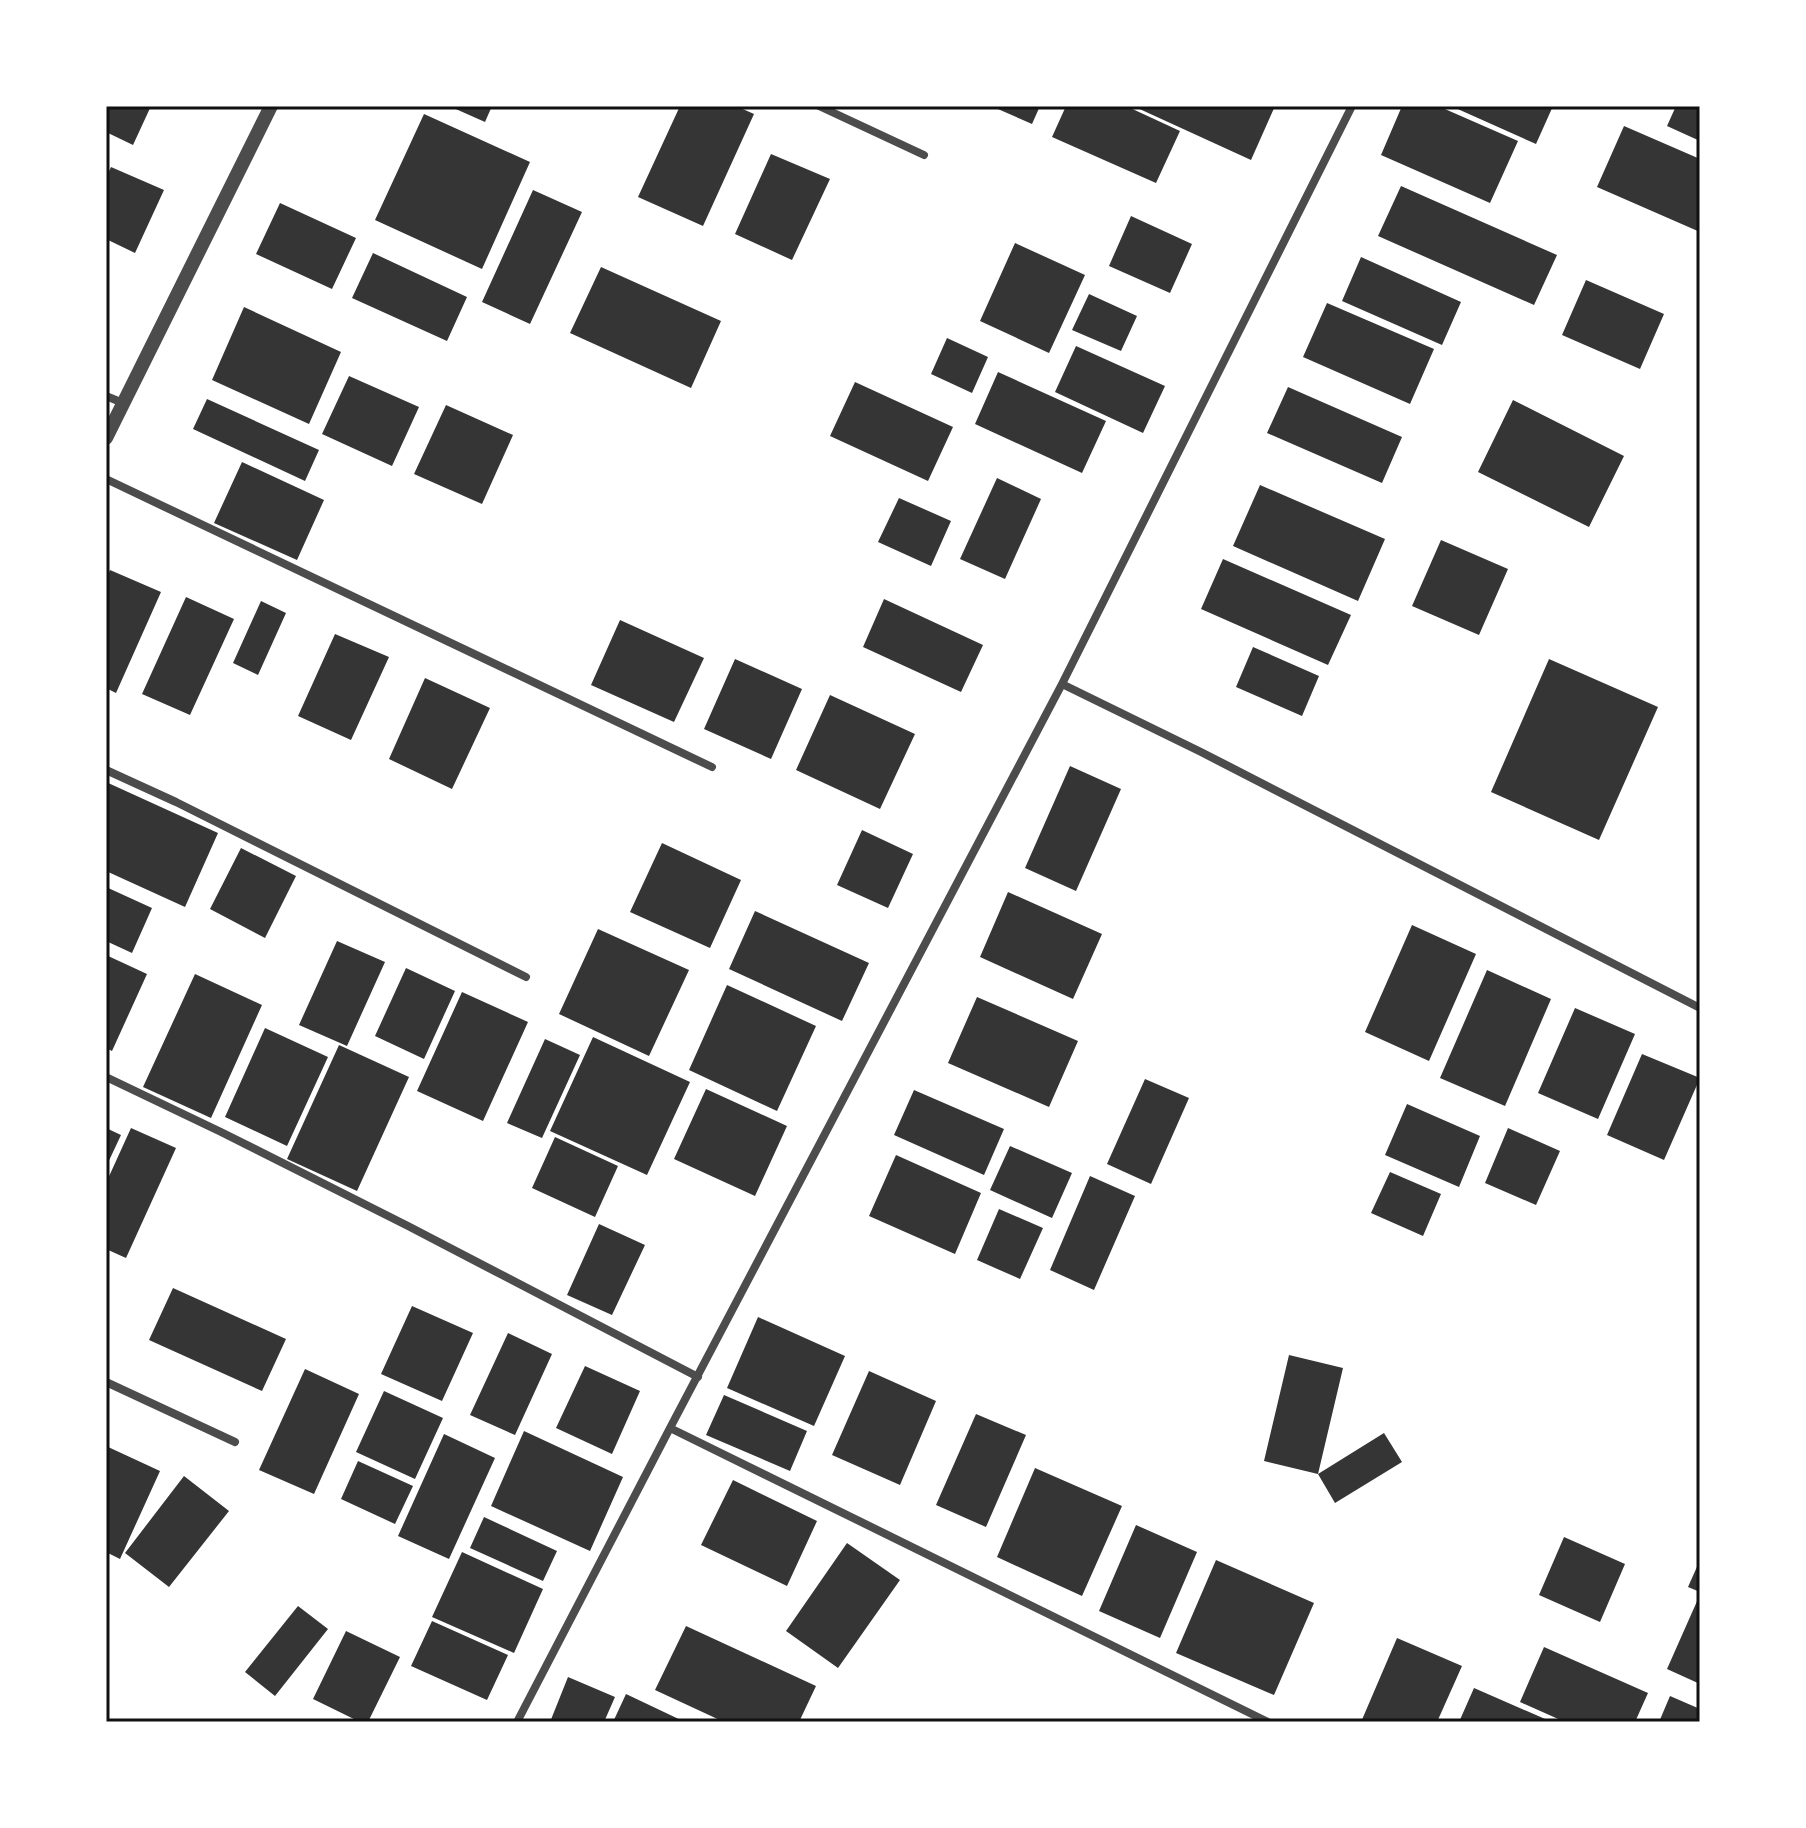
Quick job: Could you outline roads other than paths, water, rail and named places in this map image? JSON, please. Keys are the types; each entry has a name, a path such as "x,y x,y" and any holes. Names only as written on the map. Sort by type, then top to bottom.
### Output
{"street":[{"path":"106,438 271,106"},
{"path":"819,106 924,155"},
{"path":"517,1722 1062,684 1352,106"},
{"path":"106,396 123,403"},
{"path":"106,479 712,767"},
{"path":"1062,684 1215,759 1700,1008"},
{"path":"106,770 526,977"},
{"path":"106,1077 395,1219 698,1377"},
{"path":"106,1382 235,1442"},
{"path":"670,1428 1268,1722"}]}
